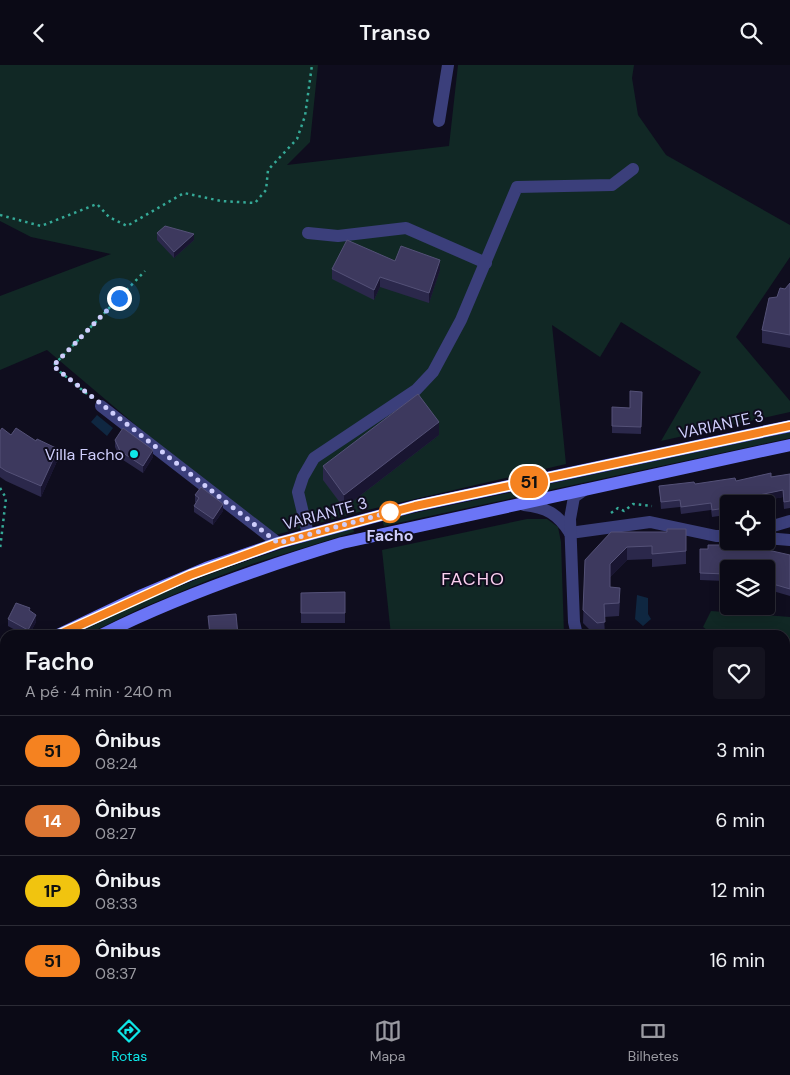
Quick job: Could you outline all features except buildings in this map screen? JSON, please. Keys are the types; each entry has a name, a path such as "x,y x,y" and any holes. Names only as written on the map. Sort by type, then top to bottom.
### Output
{"main road":[{"name":"VARIANTE 3","path":"69,630 197,572 308,534 415,506 790,426"},
{"name":"VARIANTE 3","path":"112,630 187,595 294,557 369,537 790,445"}],"street":[{"path":"439,121 448,65"},
{"path":"308,534 298,492 303,477 314,458 416,390 433,372 461,320 517,187 612,185 633,169"},
{"path":"308,233 338,236 406,227 486,263"},
{"path":"101,405 278,543"},
{"path":"576,630 570,533 571,505 574,497 584,490"},
{"path":"517,505 539,506 549,510 562,521 570,533"},
{"path":"775,525 790,521"},
{"path":"570,533 650,522 720,536"},
{"path":"775,539 790,540"}],"path":[{"path":"0,215 40,226 97,205 109,217 127,226 184,193 221,201 255,203 266,190 268,170 297,139 305,116 312,65"},
{"path":"101,405 53,366 145,271"},
{"path":"0,487 6,498 0,549"}],"green space":[{"path":"0,65 318,65 310,142 287,165 449,146 458,65 634,65 632,78 638,115 666,155 790,225 790,257 736,337 790,401 790,412 661,441 701,372 621,322 600,357 552,325 566,464 363,511 268,537 47,350 0,370 0,296 111,254 31,237 0,221"},
{"path":"790,432 790,438 384,526 382,520"},
{"path":"527,519 547,519 558,527 561,542 564,630 390,630 382,550"},
{"path":"353,528 354,532 255,563 139,609 96,630 83,630 210,574 317,538"},
{"path":"711,611 720,612 720,615 790,617 790,630 707,630 703,627"}],"water":[{"path":"97,415 113,428 107,436 91,422"},
{"path":"637,595 648,598 648,614 651,619 643,626 635,619"}],"bus line":[{"name":"51","path":"68,630 142,595 206,568 278,543 358,520 415,506 790,426"}],"place":[{"name":"Villa Facho","path":"134,454"},
{"name":"Facho","path":"390,512"}],"district":[{"name":"FACHO","path":"473,579"}],"route":[{"path":"119,298 53,366 101,405 278,543 390,512"}]}
